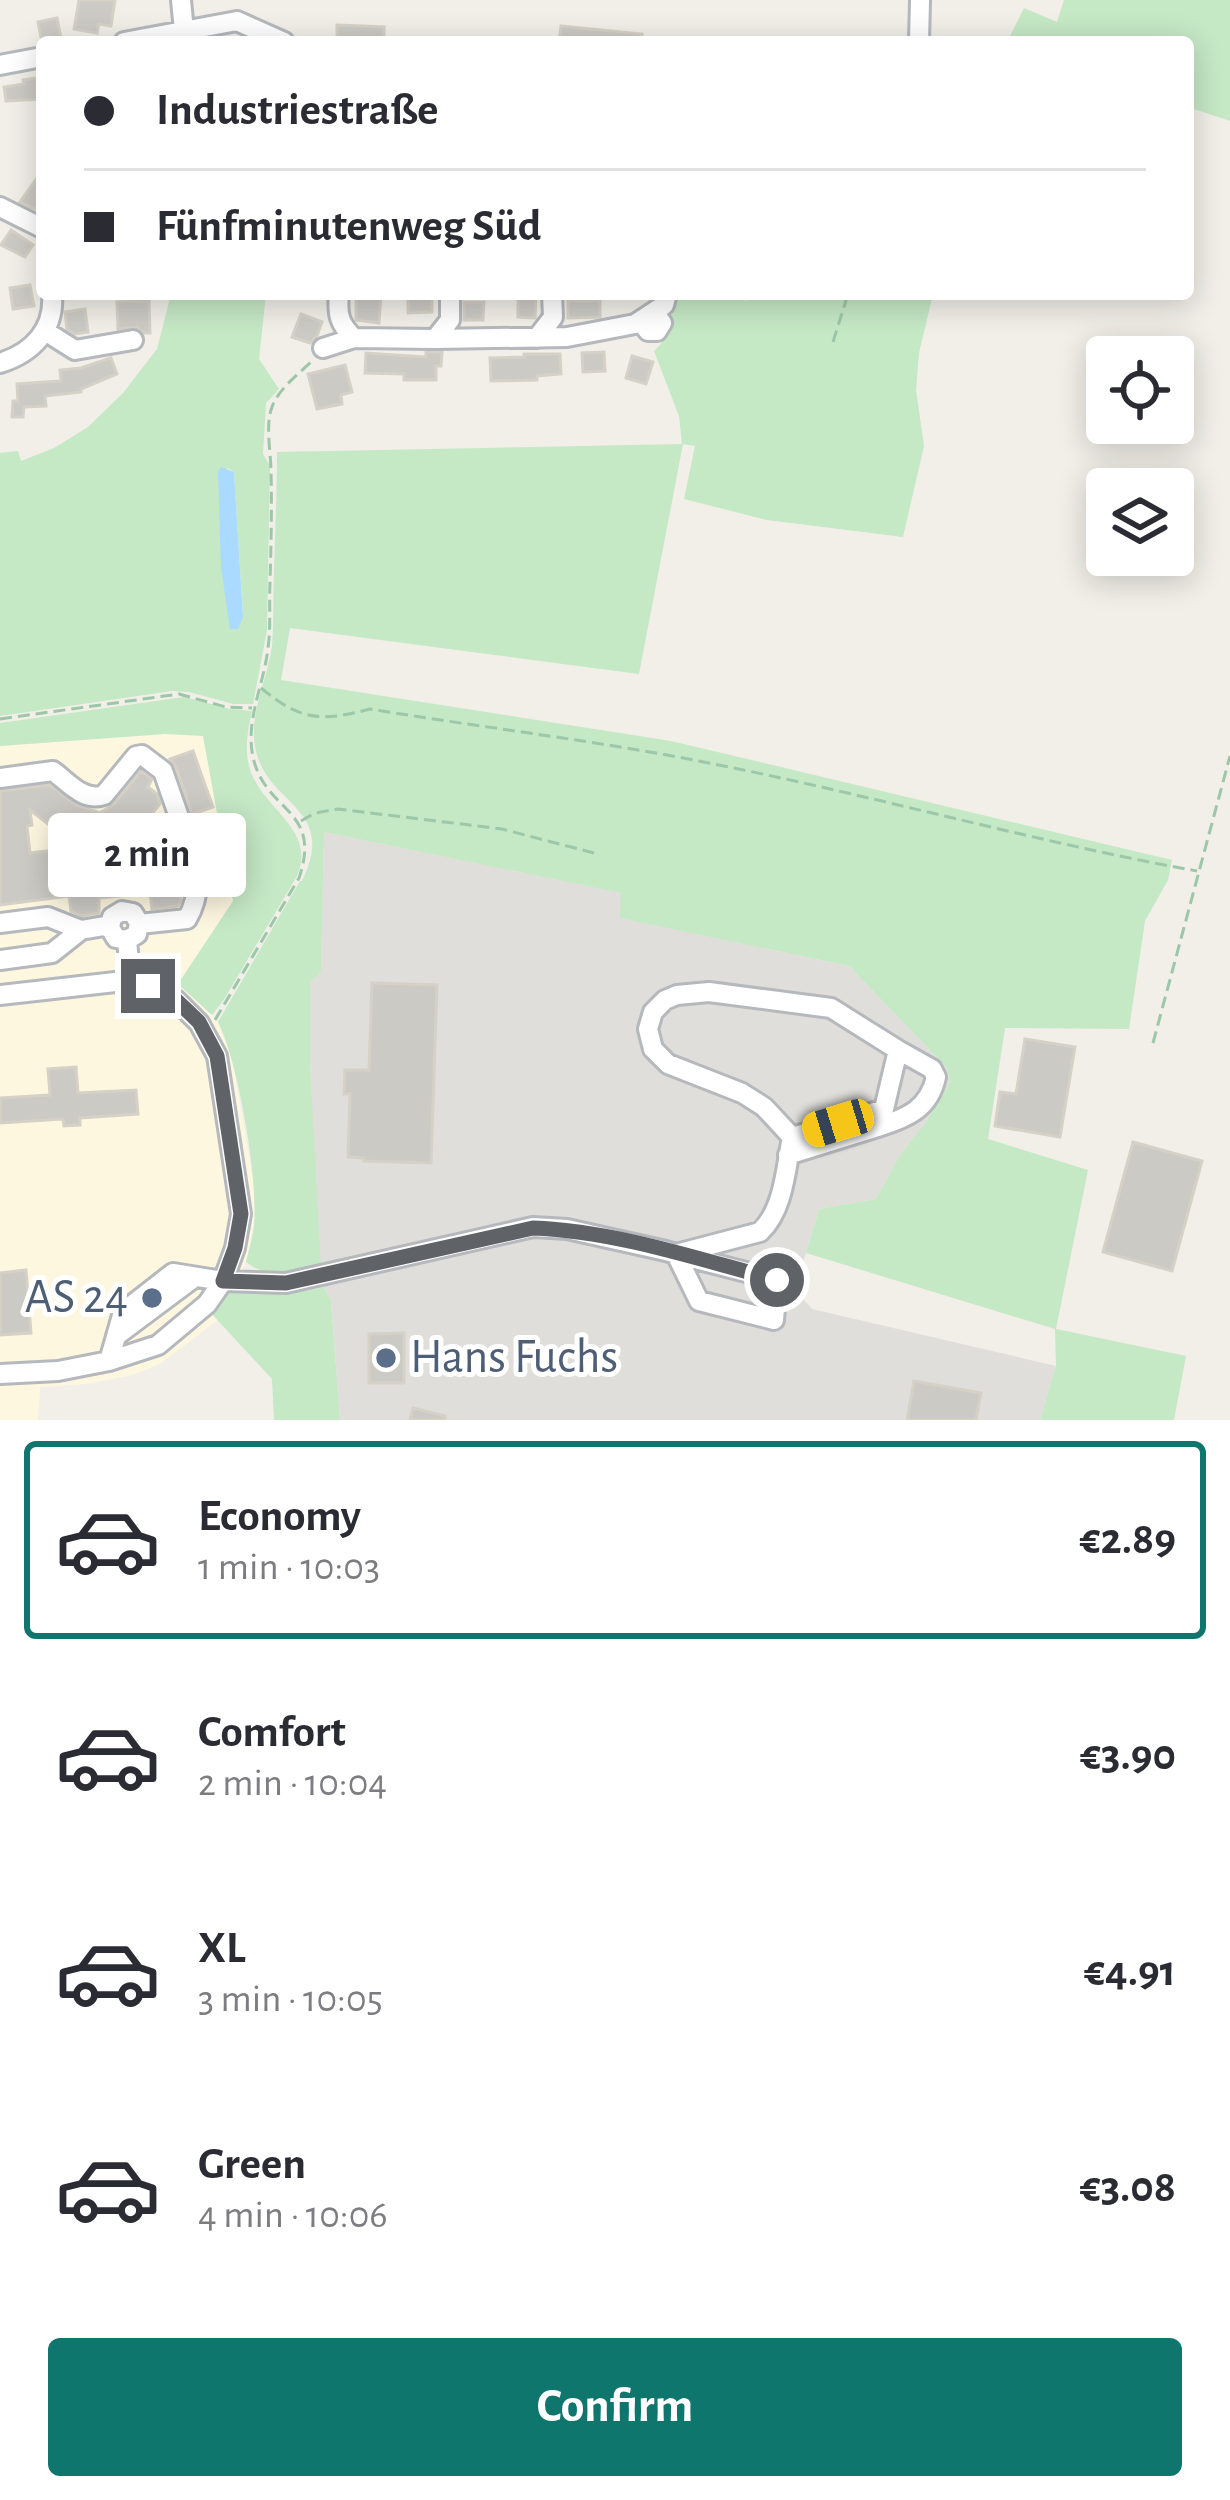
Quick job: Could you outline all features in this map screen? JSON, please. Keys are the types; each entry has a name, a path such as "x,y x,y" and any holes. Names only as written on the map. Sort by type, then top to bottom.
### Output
{"street":[{"path":"181,0 184,31"},
{"path":"920,0 920,36"},
{"path":"157,36 238,21 271,36"},
{"path":"0,65 36,58"},
{"path":"0,207 36,225"},
{"path":"0,363 20,357 45,331 53,300"},
{"path":"436,339 450,320 450,300"},
{"path":"552,300 553,316 567,337"},
{"path":"323,348 354,338 567,337 643,320 665,300"},
{"path":"338,303 343,328 354,338"},
{"path":"323,348 338,303"},
{"path":"537,338 553,316"},
{"path":"450,320 465,339"},
{"path":"45,331 75,350 134,340"},
{"path":"0,778 53,771 87,797 98,798 136,757 142,755 163,771 196,866 194,908 187,919 133,932"},
{"path":"0,960 52,953 81,930 110,925 114,915 125,911 135,915 131,982"},
{"path":"0,923 48,917 81,930"},
{"path":"0,995 131,982 176,1000 199,1022 217,1056 241,1214 223,1281 207,1304 158,1346 58,1371 0,1374"},
{"path":"676,1253 760,1232 769,1224 790,1146 764,1107 742,1093 668,1064 653,1049 647,1029 653,1012 665,1000 677,994 709,992 832,1008 932,1069 936,1077 933,1092 908,1118 881,1118 790,1146"},
{"path":"881,1118 898,1050"},
{"path":"109,1361 123,1312 173,1273 286,1283 533,1228 567,1229 676,1253 777,1280 774,1319 699,1300 676,1253"}],"path":[{"path":"833,342 846,300"},
{"path":"214,1022 305,860 306,840 300,822 262,781 250,741 268,646 270,410 323,348"},
{"path":"261,688 307,718 339,718 370,710 562,737 714,764 1197,871"},
{"path":"0,719 179,694 226,707 255,708"},
{"path":"1153,1043 1230,756"},
{"path":"300,822 338,809 502,829 594,853"},
{"path":"209,1014 219,1031"}],"shaded area":[{"path":"203,735 233,901 178,984 216,1019 232,1057 254,1185 254,1224 246,1262 233,1291 209,1311 218,1320 160,1364 87,1384 40,1387 38,1420 0,1420 0,746"},
{"path":"324,832 622,893 621,918 849,966 947,1068 950,1082 876,1199 819,1209 795,1290 812,1309 1056,1366 1040,1420 340,1420 331,1300 323,1287 318,1251 310,1063 309,981 321,972"}],"green space":[{"path":"1064,0 1230,0 1230,121 1194,109 1194,36 1010,36 1024,8 1057,22"},
{"path":"169,300 265,300 259,359 279,389 266,403 263,454 270,466 267,630 253,704 172,691 0,716 0,453 18,451 21,461 54,448 88,427 123,393 157,349","holes":["227,468 234,472 243,616 237,629 231,629"]},
{"path":"677,300 932,300 916,390 924,446 903,537 767,520 684,499 695,446 683,444 639,674 290,628 281,680 671,741 1172,860 1168,880 1145,921 1129,1029 1005,1028 988,1139 1088,1170 1056,1329 1186,1356 1174,1420 1040,1420 1056,1366 1055,1329 806,1253 819,1209 876,1199 950,1082 947,1068 849,966 620,918 621,893 324,832 321,972 310,982 321,1269 282,1275 246,1262 255,1205 250,1152 233,1064 218,1022 302,881 312,836 306,821 261,766 255,746 257,708 272,646 277,452 682,444 679,416 654,351"},
{"path":"184,697 252,711 247,744 250,769 300,847 297,876 212,1015 178,984 233,901 203,736 165,734 0,746 0,723"},
{"path":"323,1287 331,1300 340,1420 274,1420 272,1379 209,1311 232,1292"}],"water":[{"path":"221,467 234,472 243,617 238,629 230,629 221,567"}],"building":[{"path":"79,0 115,0 111,26 99,24 97,33 74,29"},
{"path":"57,18 61,36 41,36 38,22"},
{"path":"337,25 384,27 384,36 337,36"},
{"path":"561,26 642,34 642,36 560,36"},
{"path":"36,78 36,99 6,101 4,87 24,84 23,80"},
{"path":"36,179 36,210 20,202"},
{"path":"11,230 33,245 25,257 1,245"},
{"path":"30,285 34,306 13,309 10,288"},
{"path":"356,300 381,300 379,323 356,320"},
{"path":"408,300 432,300 432,312 408,313"},
{"path":"518,300 536,300 535,318 518,317"},
{"path":"149,301 150,333 137,327 118,329 117,302"},
{"path":"568,301 600,301 600,317 568,318"},
{"path":"464,302 484,302 483,320 464,320"},
{"path":"85,309 88,332 75,334 67,329 65,312"},
{"path":"301,314 322,322 310,343 292,337"},
{"path":"426,352 442,352 436,380 365,373 366,353 426,357"},
{"path":"604,352 605,371 583,372 582,353"},
{"path":"560,354 561,374 491,381 490,358"},
{"path":"632,356 653,362 646,384 626,378"},
{"path":"111,358 117,374 81,392 45,396 46,406 24,407 23,417 12,417 17,384 61,381 60,370"},
{"path":"345,365 352,392 341,395 342,404 317,409 308,374"},
{"path":"193,751 213,807 192,814 170,759"},
{"path":"141,771 152,779 148,787 160,804 141,827 123,830 130,895 99,898 99,913 82,916 71,911 69,896 0,905 0,791 49,785 77,805 100,813 114,804","holes":["30,810 78,847 30,853"]},
{"path":"171,836 176,863 180,861 183,869 181,900 178,906 152,909 144,840"},
{"path":"372,983 437,985 431,1163 348,1157 350,1094 344,1094 345,1070 369,1070"},
{"path":"1025,1039 1075,1047 1060,1137 995,1126 1000,1092 1016,1094"},
{"path":"76,1067 78,1093 136,1090 138,1114 80,1118 80,1125 64,1126 63,1119 0,1123 0,1098 50,1095 48,1069"},
{"path":"1133,1142 1202,1161 1172,1271 1103,1252"},
{"path":"26,1270 31,1333 0,1335 0,1273"},
{"name":"Hans Fuchs","path":"404,1333 404,1383 369,1383 369,1334"},
{"path":"914,1381 981,1393 976,1420 907,1420"},
{"path":"413,1408 445,1416 445,1420 410,1420"}],"place":[{"name":"AS 24","path":"152,1298"},
{"name":"Hans Fuchs","path":"386,1358"}],"route":[{"path":"148,986 176,1000 199,1022 217,1056 241,1214 223,1281 286,1283 533,1228 567,1229 777,1280"}]}
